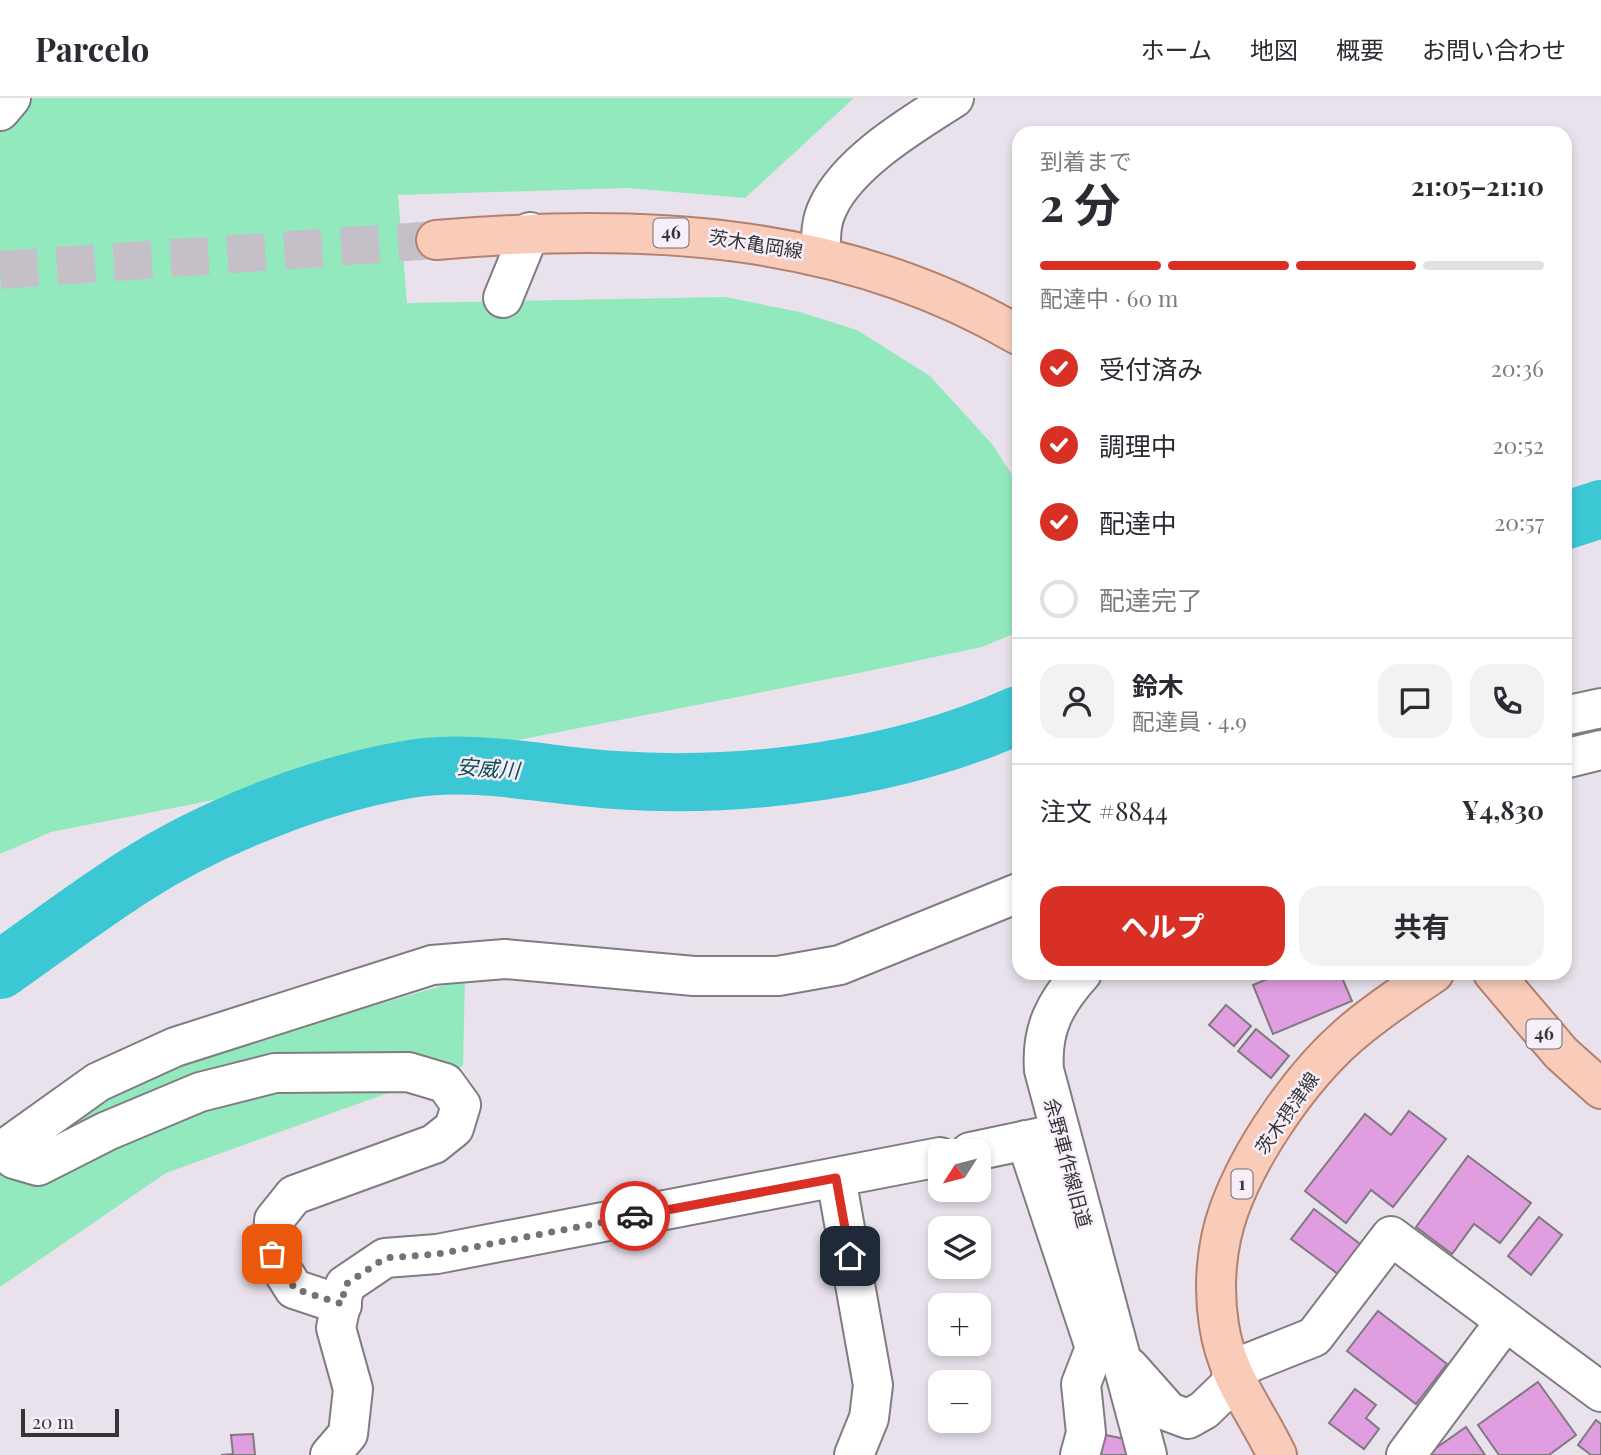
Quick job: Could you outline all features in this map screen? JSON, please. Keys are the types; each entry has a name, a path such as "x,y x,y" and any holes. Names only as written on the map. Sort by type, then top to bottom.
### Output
{"main road":[{"name":"茨木亀岡線","path":"436,240 530,232 626,231 696,235 821,255 902,279 955,301 1012,332"},
{"name":"茨木摂津線","path":"1277,1455 1232,1376 1219,1327 1214,1284 1229,1210 1245,1177 1298,1090 1347,1037 1424,980"},
{"name":"46","path":"1499,980 1561,1053 1601,1088"}],"street":[{"path":"0,111 11,98"},
{"path":"821,255 821,226 828,206 842,187 895,138 954,98"},
{"path":"503,298 530,232"},
{"path":"1572,714 1601,708"},
{"path":"1572,757 1601,750"},
{"path":"342,1304 295,1289 272,1254 274,1220 294,1195 434,1144 454,1128 461,1105 445,1083 408,1072 275,1073 200,1092 107,1130 38,1166 14,1159 1,1151 98,1082 175,1047 432,965 505,959 694,976 778,976 840,965 1012,895"},
{"name":"余野車作線旧道","path":"1076,980 1061,996 1046,1026 1042,1047 1043,1137 1123,1360 1147,1455"},
{"path":"991,1148 1043,1137 1095,1348 1081,1384 1086,1433 1080,1455"},
{"path":"330,1455 348,1434 353,1389 336,1328 345,1285 385,1258 438,1254 928,1159"},
{"path":"836,1178 873,1385 869,1418 854,1455"},
{"path":"1168,1455 1175,1432 1188,1419 1204,1410 1232,1376 1314,1337 1391,1236 1504,1323 1601,1392"},
{"path":"1406,1455 1504,1323"},
{"name":"余野車作線旧道","path":"1123,1360 1169,1412 1188,1419"}],"green space":[{"path":"0,98 854,98 745,198 627,188 398,195 407,303 725,297 800,312 857,330 930,376 992,444 1012,475 1012,634 982,647 854,674 51,832 0,854"},
{"path":"465,979 463,1066 166,1173 0,1287 0,1155 105,1084"}],"building":[{"path":"1265,980 1343,980 1352,1001 1273,1034 1253,985"},
{"path":"1226,1005 1251,1026 1234,1046 1209,1025"},
{"path":"1256,1029 1289,1056 1271,1078 1238,1051"},
{"path":"1409,1111 1446,1139 1393,1207 1371,1190 1346,1223 1305,1191 1365,1114 1391,1135"},
{"path":"1468,1156 1531,1203 1500,1243 1474,1224 1452,1254 1416,1227"},
{"path":"1314,1209 1360,1244 1338,1274 1291,1239"},
{"path":"1539,1217 1562,1235 1531,1275 1508,1256"},
{"path":"1378,1311 1447,1364 1416,1404 1347,1351"},
{"path":"1538,1382 1576,1435 1549,1455 1499,1455 1478,1425"},
{"path":"1355,1389 1376,1405 1366,1418 1379,1429 1364,1449 1329,1423"},
{"path":"1596,1420 1601,1424 1601,1455 1591,1455 1578,1445"},
{"path":"1466,1427 1485,1455 1430,1455 1429,1453"},
{"path":"253,1434 255,1455 221,1455 233,1454 231,1435"},
{"path":"1101,1434 1130,1440 1126,1455 1096,1455"}],"waterway":[{"name":"安威川","path":"1572,518 1601,509"},
{"name":"安威川","path":"0,970 116,888 196,841 267,810 375,776 435,766 461,766 665,782 769,778 873,762 972,734 1012,717"}],"tunnel":[{"path":"0,270 436,240"}],"way so far":[{"path":"272,1254 295,1289 342,1304 345,1285 385,1258 438,1254 635,1216"}],"route":[{"path":"635,1216 836,1178 850,1256"}]}
